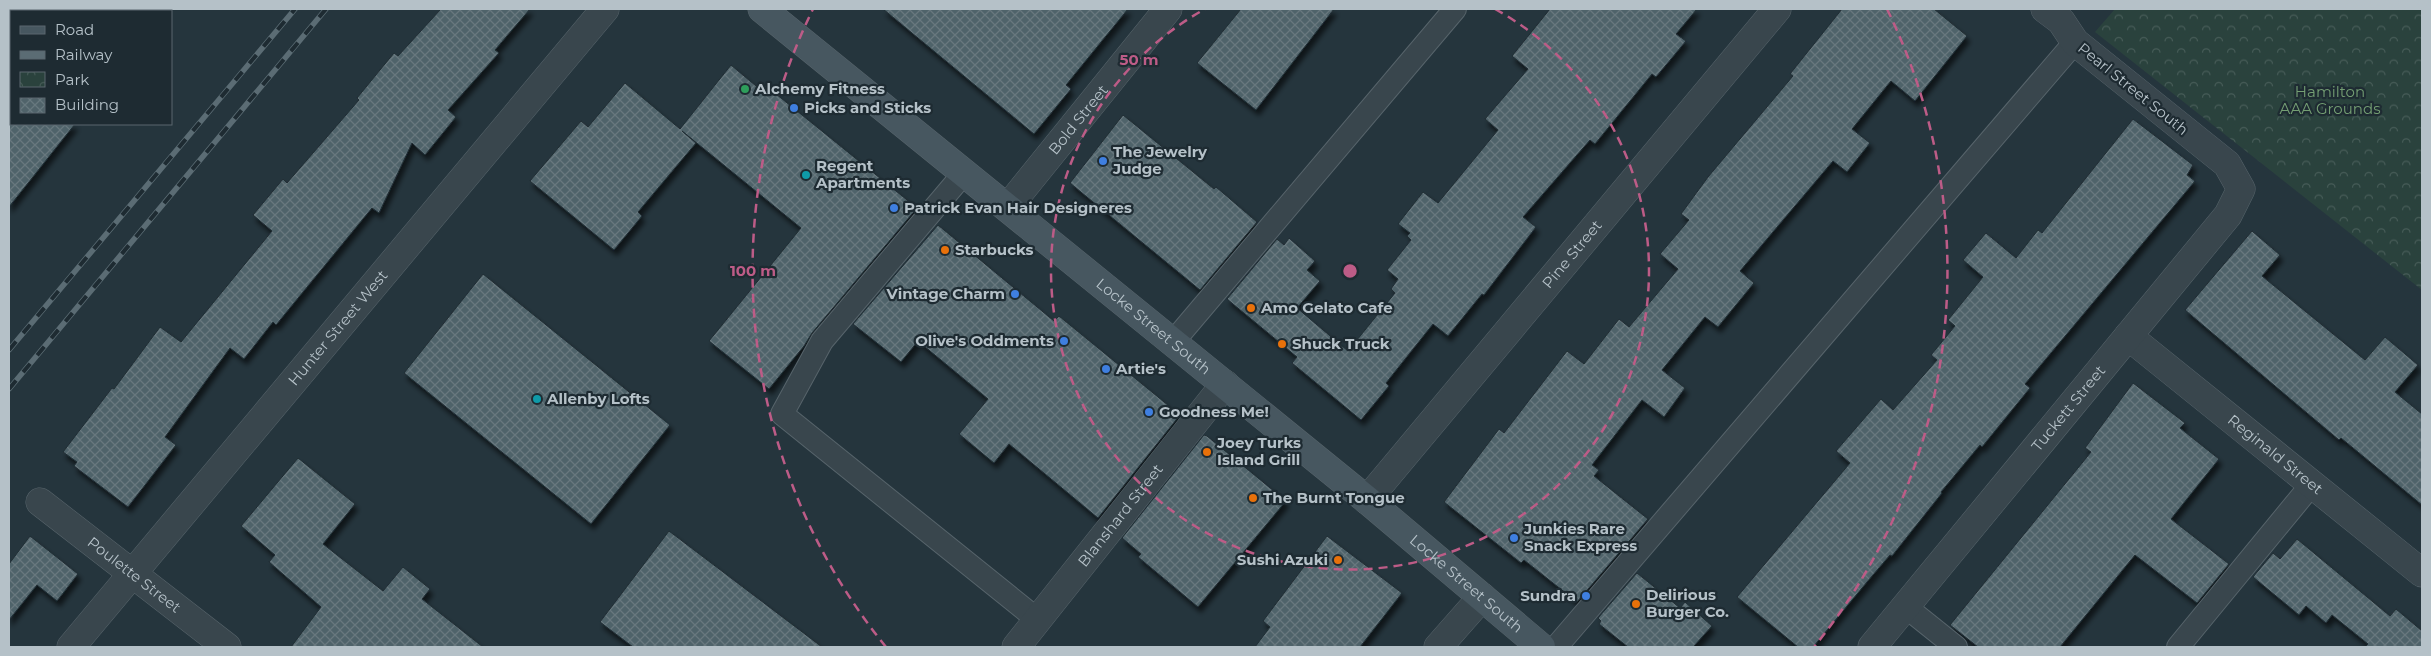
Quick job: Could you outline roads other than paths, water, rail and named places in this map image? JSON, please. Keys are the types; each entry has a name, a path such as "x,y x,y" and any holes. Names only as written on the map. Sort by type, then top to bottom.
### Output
{"street":[{"name":"Hunter Street West","path":"70,647 605,9"},
{"name":"Locke Street South","path":"762,9 1367,500 1541,647"},
{"name":"Bold Street","path":"1008,207 1168,9"},
{"name":"Pine Street","path":"1367,500 1777,9"},
{"name":"Pearl Street South","path":"2045,9 2060,21 2075,42 2227,164"},
{"name":"Tuckett Street","path":"1872,647 2228,215 2240,189 2227,164"},
{"name":"Reginald Street","path":"2128,336 2422,573"},
{"name":"Blanshard Street","path":"1016,647 1225,384"},
{"name":"Poulette Street","path":"40,502 134,572 227,647"},
{"path":"1438,647 1482,597"}],"lane":[{"path":"1173,342 1455,9"},
{"path":"1556,647 2075,42"},
{"path":"964,172 822,341 782,414 1038,620"},
{"path":"2178,647 2312,484"},
{"path":"1906,606 1956,647"}],"railway":[{"path":"9,350 295,9"},
{"path":"9,389 326,9"}],"place":[{"name":"Alchemy Fitness","path":"745,89"},
{"name":"Picks and Sticks","path":"794,108"},
{"name":"The Jewelry Judge","path":"1103,161"},
{"name":"Regent Apartments","path":"806,175"},
{"name":"Patrick Evan Hair Designeres","path":"894,208"},
{"name":"Starbucks","path":"945,250"},
{"name":"Vintage Charm","path":"1015,294"},
{"name":"Amo Gelato Cafe","path":"1251,308"},
{"name":"Olive's Oddments","path":"1064,341"},
{"name":"Shuck Truck","path":"1282,344"},
{"name":"Artie's","path":"1106,369"},
{"name":"Allenby Lofts","path":"537,399"},
{"name":"Goodness Me!","path":"1149,412"},
{"name":"Joey Turks Island Grill","path":"1207,452"},
{"name":"The Burnt Tongue","path":"1253,498"},
{"name":"Junkies Rare Snack Express","path":"1514,538"},
{"name":"Sushi Azuki","path":"1338,560"},
{"name":"Sundra","path":"1586,596"},
{"name":"Delirious Burger Co.","path":"1636,604"}],"park label":[{"name":"Hamilton AAA Grounds","path":"2330,100"}]}
